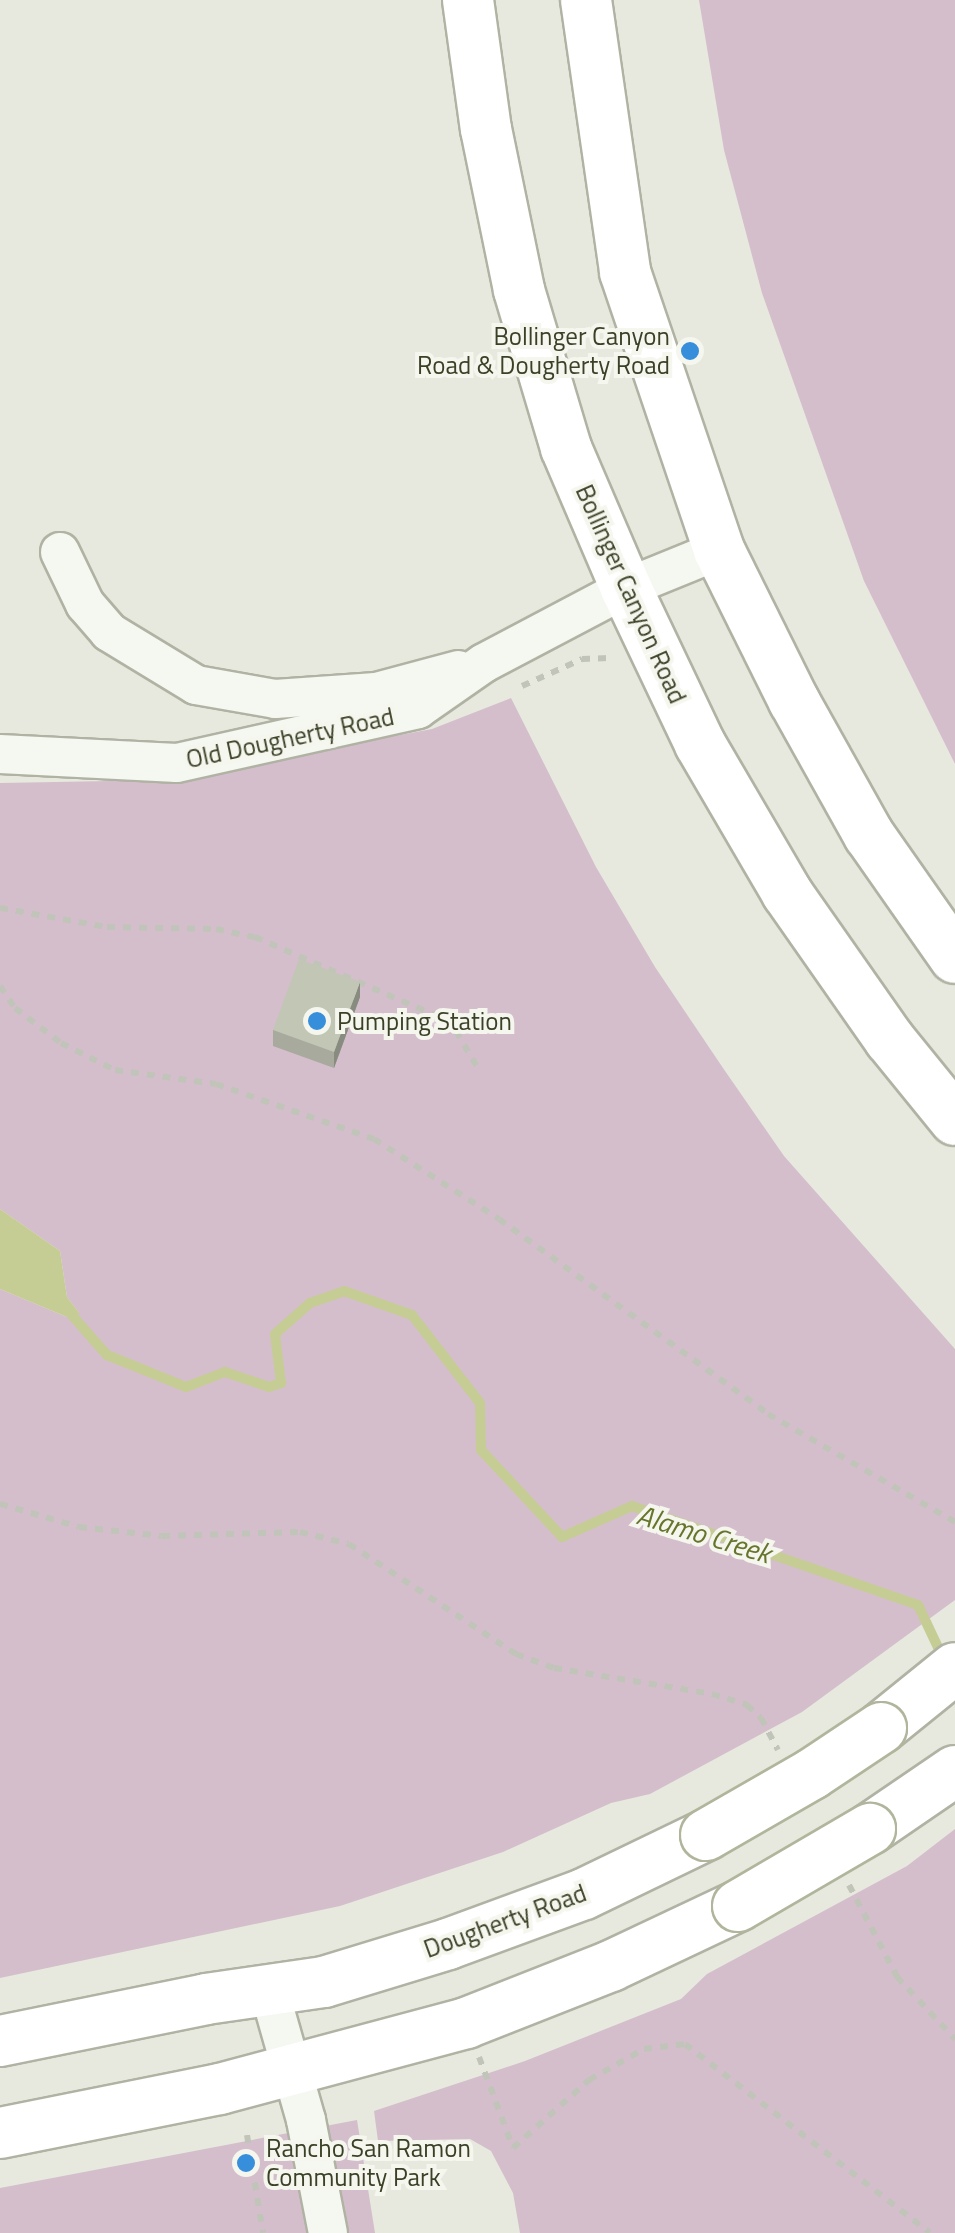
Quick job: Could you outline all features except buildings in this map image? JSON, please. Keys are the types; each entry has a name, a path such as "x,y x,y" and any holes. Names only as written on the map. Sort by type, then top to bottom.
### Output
{"main road":[{"name":"Bollinger Canyon Road","path":"468,0 486,129 519,290 566,448 626,588 700,744 778,877 890,1040 955,1120"},
{"path":"586,0 624,272 719,550 794,701 869,836 955,958"},
{"name":"Dougherty Road","path":"0,2041 324,1982 448,1944 584,1894 706,1835 881,1728 955,1668"},
{"path":"0,2133 294,2072 466,2023 611,1966 738,1906 870,1830 955,1771"}],"street":[{"name":"Old Dougherty Road","path":"0,754 178,763 418,710 484,663 626,588 719,550"},
{"path":"60,552 86,604 108,632 196,685 275,699 376,692 484,663"},
{"path":"268,1990 294,2072 328,2233"}],"path":[{"path":"0,908 107,927 216,929 255,938 440,1017 456,1031 479,1070"},
{"path":"0,986 14,1008 61,1043 115,1070 216,1084 374,1139 499,1218 768,1414 955,1522"},
{"path":"0,1504 79,1527 162,1536 300,1532 349,1544 516,1654 554,1668 747,1705 761,1718 787,1767"},
{"path":"847,1882 897,1977 955,2039"},
{"path":"466,2023 513,2148 589,2080 644,2048 685,2044 930,2233"},
{"path":"247,2135 262,2233"}],"shaded area":[{"path":"699,0 955,0 955,764 864,581 762,293 724,150"},
{"path":"511,698 596,867 655,967 723,1068 784,1156 955,1349 955,1600 802,1712 650,1794 611,1803 503,1852 340,1906 0,1978 0,1289 67,1317 79,1313 67,1297 60,1251 0,1209 0,783 164,780 432,729"},
{"path":"0,1209 60,1251 67,1297 80,1314 67,1317 0,1289"},
{"path":"955,1829 955,2233 520,2233 513,2193 491,2151 470,2139 378,2141 374,2111 525,2061 681,1999 707,1974 907,1866"},
{"name":"Rancho San Ramon Community Park","path":"357,2120 375,2233 0,2233 0,2188"}],"waterway":[{"name":"Alamo Creek","path":"63,1305 107,1355 186,1387 225,1372 269,1387 281,1383 275,1334 310,1303 344,1291 412,1315 480,1403 481,1450 562,1537 632,1506 918,1605 943,1658"}],"place":[{"name":"Bollinger Canyon Road & Dougherty Road","path":"690,351"},
{"name":"Pumping Station","path":"317,1021"},
{"name":"Rancho San Ramon Community Park","path":"246,2163"}]}
